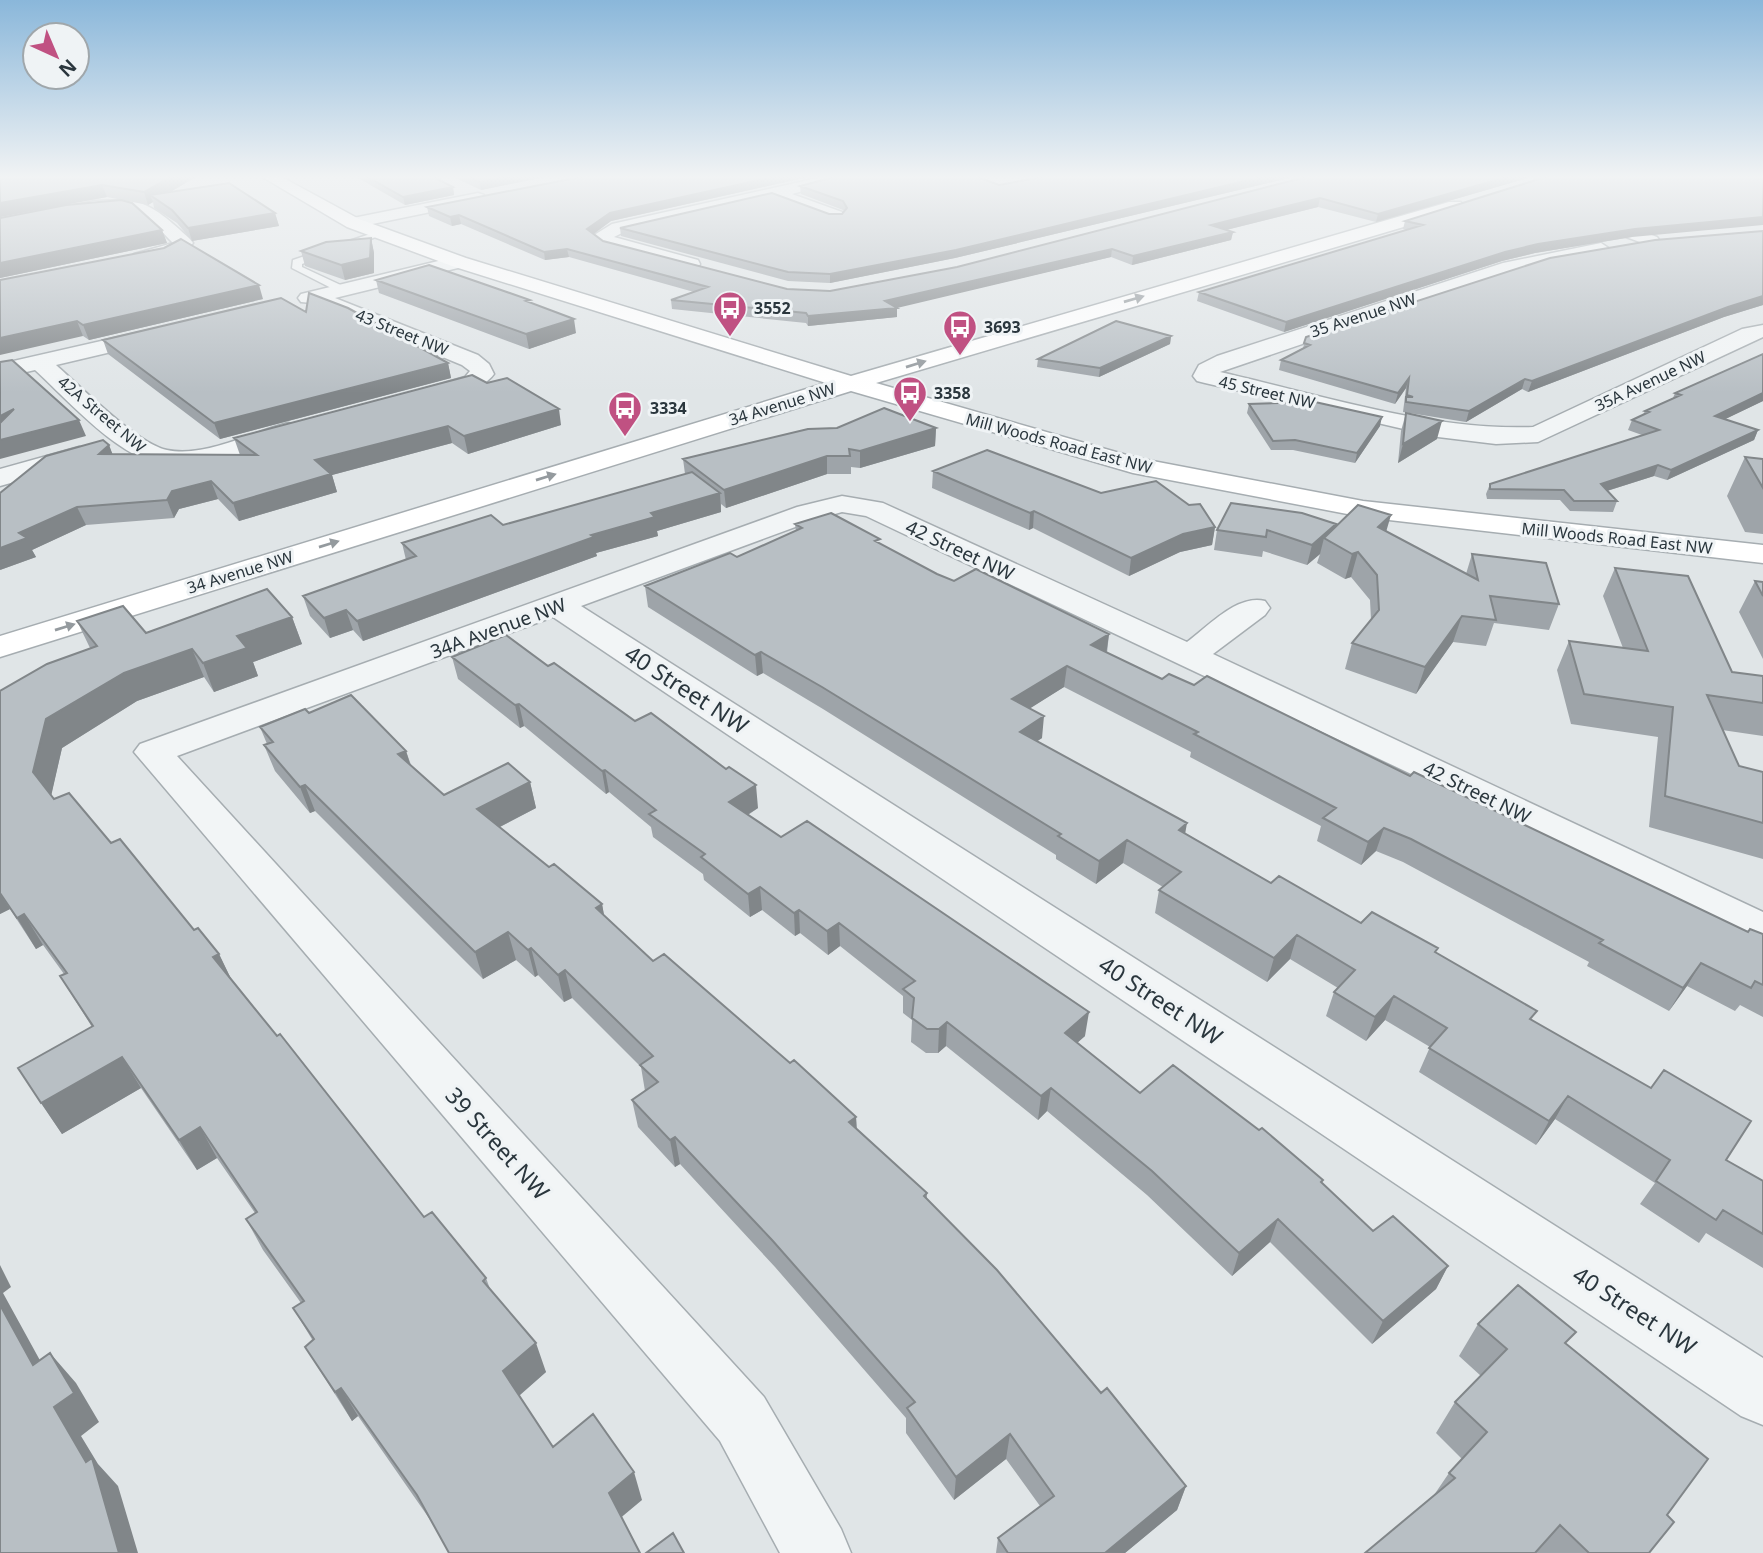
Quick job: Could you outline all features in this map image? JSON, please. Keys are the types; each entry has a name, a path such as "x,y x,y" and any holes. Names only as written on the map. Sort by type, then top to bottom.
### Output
{"main road":[{"name":"Mill Woods Road East NW","path":"417,247 816,373 1083,452 1226,485 1408,515 1763,554"},
{"name":"34 Avenue NW","path":"0,621 816,373 1090,294 1271,247"},
{"name":"34 Avenue NW","path":"0,647 851,383 1301,247"}],"street":[{"path":"116,263 182,247"},
{"path":"632,247 712,270"},
{"name":"35 Avenue NW","path":"1205,376 1207,370 1225,360 1510,267 1616,247"},
{"path":"289,303 459,262"},
{"name":"43 Street NW","path":"315,297 470,360 481,369 482,374 464,385 403,401"},
{"path":"0,371 171,331"},
{"name":"35A Avenue NW","path":"1538,434 1750,334 1763,331"},
{"name":"42A Street NW","path":"40,362 131,441 146,452 167,458 204,454 310,426"},
{"name":"45 Street NW","path":"1205,376 1438,429 1496,436 1538,434"},
{"path":"0,478 131,441"},
{"name":"34A Avenue NW","path":"153,752 559,606 807,513 842,504"},
{"name":"42 Street NW","path":"842,504 873,509 1438,772 1763,931"},
{"name":"40 Street NW","path":"559,606 1763,1394"},
{"path":"1188,657 1254,608"},
{"name":"39 Street NW","path":"153,752 742,1419 817,1553"}],"lane":[{"path":"340,247 297,262 296,268 343,290"}],"building":[{"path":"0,247 76,247 0,263"},
{"path":"195,247 259,285 83,325 77,321 0,338 0,280 164,248"},
{"path":"311,247 371,247 370,258 341,265 301,251"},
{"path":"534,247 628,247 787,289 830,291 957,267 1033,247 1169,247 1133,256 1112,249 885,301 897,308 808,316 806,313 671,300 708,287 567,249 544,252"},
{"path":"694,247 967,247 830,274 788,272"},
{"path":"1348,247 1524,247 1286,322 1199,292"},
{"path":"1611,247 1763,247 1763,296 1532,381 1525,379 1469,411 1406,402 1406,397 1413,397 1407,395 1409,378 1398,393 1281,360 1310,345 1304,343 1306,337 1550,258"},
{"path":"429,265 530,300 526,301 574,319 526,334 376,280"},
{"path":"309,293 348,308 448,363 214,423 103,340 281,298 306,312"},
{"path":"1116,321 1171,336 1100,368 1038,359"},
{"path":"1763,354 1763,393 1715,416 1758,430 1671,470 1658,465 1601,484 1617,501 1574,501 1564,490 1490,489 1490,484 1659,430 1632,420 1649,412 1645,411 1681,395 1675,393"},
{"path":"12,360 79,420 0,440 0,423 14,409 0,416 0,362"},
{"path":"472,375 487,383 507,378 559,409 464,436 448,426 315,460 331,474 233,503 211,481 172,491 167,500 77,507 19,533 27,538 0,548 0,493 46,456 103,440 109,445 99,454 257,455 234,438"},
{"path":"1315,402 1382,417 1357,453 1295,440 1273,441 1249,404"},
{"path":"884,408 936,428 860,451 849,449 850,456 827,456 724,490 683,459 808,429 837,428"},
{"path":"1406,413 1442,421 1403,444"},
{"path":"987,450 1101,493 1156,481 1189,505 1200,504 1215,527 1183,534 1131,558 1034,511 1030,513 933,471"},
{"path":"1745,457 1763,459 1763,488"},
{"path":"692,472 720,493 651,513 655,517 591,535 594,537 357,621 346,610 324,618 303,596 416,556 402,543 491,515 503,525"},
{"path":"1231,503 1302,513 1336,524 1312,545 1267,530 1266,537 1217,530"},
{"path":"1358,505 1391,515 1378,527 1478,580 1472,554 1546,563 1559,604 1490,596 1496,620 1462,616 1425,667 1352,643 1379,610 1377,575 1358,552 1352,554 1324,538"},
{"path":"831,513 880,539 875,541 937,574 954,581 976,569 1109,634 1091,645 1162,679 1169,674 1194,685 1207,676 1410,776 1414,772 1748,932 1750,929 1763,934 1763,985 1755,981 1751,988 1701,963 1683,988 1599,943 1603,940 1411,839 1384,828 1368,842 1323,818 1336,808 1194,734 1198,732 1067,666 1012,699 1044,716 1020,732 1187,823 1179,830 1271,883 1279,876 1361,923 1372,912 1438,948 1435,952 1537,1011 1530,1019 1651,1088 1664,1070 1751,1121 1726,1160 1763,1181 1763,1234 1723,1210 1716,1220 1656,1181 1670,1160 1568,1096 1549,1121 1429,1048 1447,1028 1394,996 1375,1017 1334,992 1355,970 1297,935 1274,958 1159,890 1181,872 1127,840 1099,861 1058,836 1061,834 822,687 761,652 755,655 645,586 730,553 737,557 802,528 795,524"},
{"path":"1615,568 1688,576 1732,672 1763,676 1763,703 1707,695 1739,766 1763,772 1763,823 1665,796 1673,707 1584,694 1569,641 1648,651"},
{"path":"1755,581 1763,582 1763,596"},
{"path":"267,589 292,617 237,636 247,648 203,663 192,649 124,673 46,719 33,772 54,799 69,793 111,843 120,839 194,930 198,928 219,954 213,957 277,1036 280,1034 424,1217 432,1212 486,1278 483,1281 536,1343 503,1371 553,1447 593,1414 634,1472 609,1493 640,1553 449,1553 417,1495 341,1388 335,1392 305,1347 314,1339 293,1308 304,1301 246,1219 257,1212 200,1127 179,1140 122,1057 41,1103 18,1068 93,1026 60,976 67,973 24,914 17,918 0,893 0,691 47,664 97,646 77,621 123,606 146,633"},
{"path":"506,635 548,666 554,663 635,721 651,713 726,769 729,767 756,785 729,802 781,837 807,821 1089,1012 1065,1033 1140,1093 1173,1065 1259,1130 1262,1128 1323,1180 1321,1182 1373,1231 1393,1216 1448,1266 1383,1321 1278,1219 1239,1253 1152,1171 1051,1088 1041,1096 947,1022 939,1029 927,1029 912,1018 914,998 903,989 915,981 839,923 827,931 799,910 794,913 760,887 748,894 701,857 705,854 649,814 656,810 605,770 602,771 519,704 515,705 452,657"},
{"path":"351,695 406,751 398,754 444,795 508,763 530,782 477,809 549,867 554,864 602,904 596,908 653,961 664,954 790,1063 794,1060 856,1117 849,1122 927,1193 924,1196 997,1270 1101,1393 1107,1388 1186,1486 1105,1553 1008,1553 998,1538 1054,1496 1010,1434 956,1477 907,1408 915,1402 772,1240 675,1137 670,1140 632,1100 658,1082 640,1065 653,1056 565,970 558,975 531,948 528,950 508,932 475,952 305,785 300,787 264,745 273,742 260,727 305,709 309,713"},
{"path":"1518,1285 1576,1332 1565,1343 1708,1459 1667,1515 1674,1522 1649,1553 1589,1553 1560,1525 1535,1553 1365,1553 1455,1478 1449,1473 1487,1432 1455,1402 1507,1349 1478,1324"},
{"path":"0,1305 33,1365 50,1353 74,1393 54,1407 86,1462 92,1458 119,1553 0,1553"},
{"path":"673,1533 684,1553 646,1553"}],"place":[{"name":"3552","path":"730,338"},
{"name":"3693","path":"960,357"},
{"name":"3358","path":"910,423"},
{"name":"3334","path":"625,438"}]}
